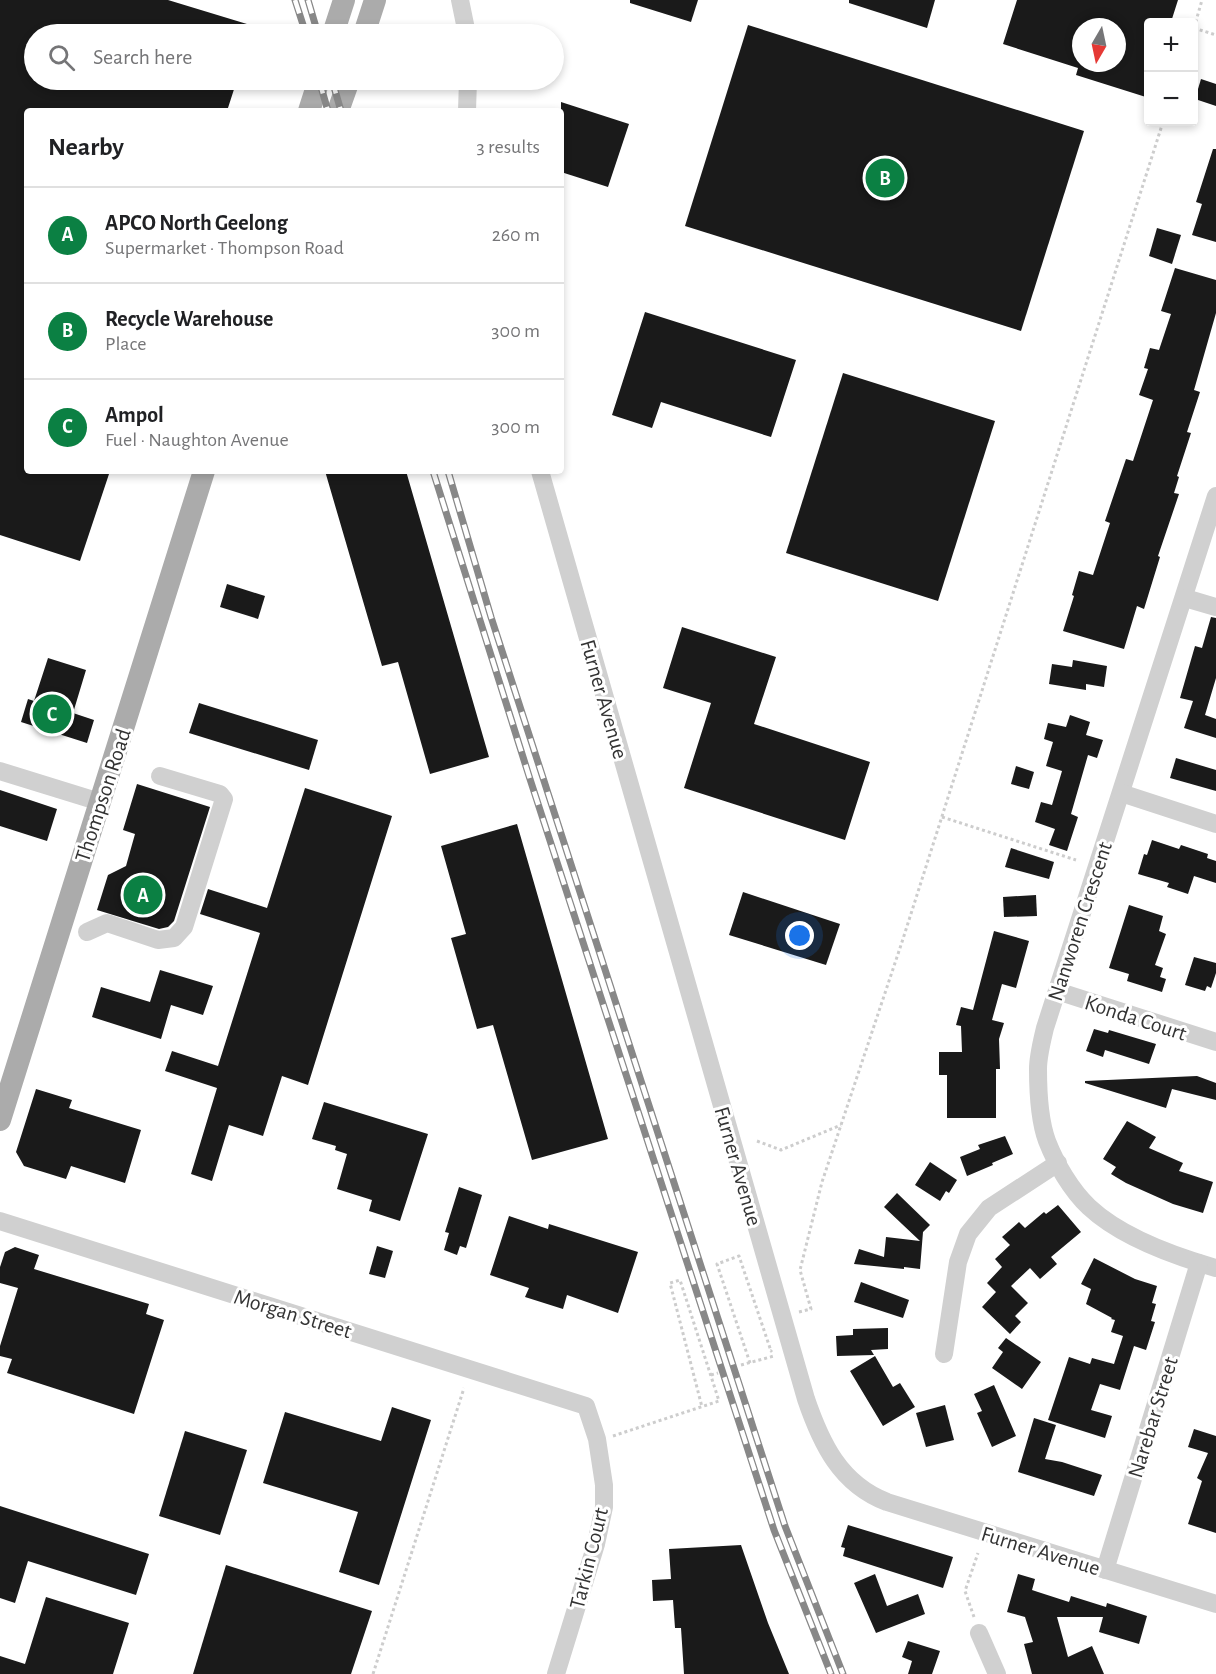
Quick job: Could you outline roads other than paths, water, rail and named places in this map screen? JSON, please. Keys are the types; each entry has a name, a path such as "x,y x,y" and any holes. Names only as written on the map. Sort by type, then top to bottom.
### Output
{"main road":[{"path":"336,24 344,0"},
{"path":"367,24 375,0"},
{"path":"310,108 316,90"},
{"path":"339,108 346,90"},
{"name":"Thompson Road","path":"0,1120 203,474"}],"street":[{"path":"450,0 464,24"},
{"path":"460,0 465,24"},
{"path":"467,108 468,90"},
{"name":"Furner Avenue","path":"541,474 803,1388 826,1449 846,1476 867,1493 879,1499 1216,1604"},
{"name":"Nanworen Crescent","path":"1208,1266 1156,1247 1118,1227 1089,1207 1066,1178 1047,1140 1040,1104 1038,1067 1045,1028 1216,496"},
{"path":"1185,598 1216,607"},
{"path":"0,771 100,802"},
{"path":"87,932 107,923 158,940 174,938 184,927 224,800 220,794 160,776"},
{"path":"1121,793 1216,824"},
{"name":"Konda Court","path":"1057,991 1216,1042"},
{"path":"944,1354 958,1262 968,1234 989,1209 1058,1163"},
{"name":"Morgan Street","path":"0,1221 586,1406"},
{"name":"Narebar Street","path":"1105,1570 1208,1266"},
{"name":"Tarkin Court","path":"556,1674 602,1518 603,1485 597,1439 586,1406"},
{"path":"979,1633 997,1674"}],"railway":[{"path":"295,0 303,24"},
{"path":"308,0 315,24"},
{"path":"322,90 327,108"},
{"path":"335,90 340,108"},
{"path":"434,474 529,776 774,1530 831,1674"},
{"path":"449,474 491,617 785,1526 843,1674"}],"place":[{"name":"Recycle Warehouse","path":"885,178"},
{"name":"Ampol","path":"52,714"},
{"name":"APCO North Geelong","path":"143,895"}]}
